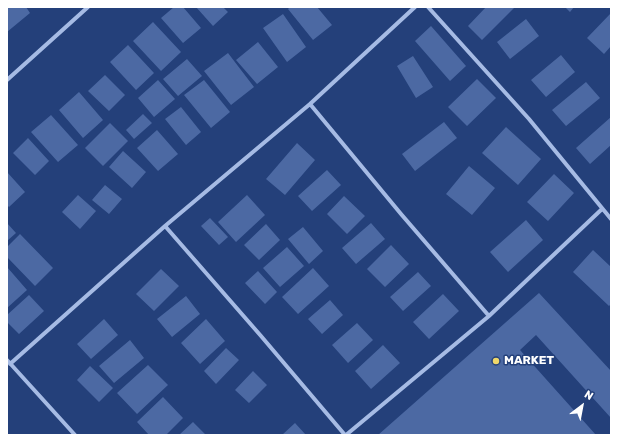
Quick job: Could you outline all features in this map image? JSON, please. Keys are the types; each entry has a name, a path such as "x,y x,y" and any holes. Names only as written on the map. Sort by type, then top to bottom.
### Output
{"street":[{"path":"7,80 88,7"},
{"path":"75,435 8,362 165,226 310,104 415,7"},
{"path":"428,7 528,119 611,219"},
{"path":"310,104 401,214 489,316"},
{"path":"165,226 346,435 489,316 602,209"}],"building":[{"path":"7,7 26,7 30,13 7,32"},
{"path":"174,7 183,7 201,28 183,43 161,18"},
{"path":"196,7 223,7 228,12 213,26"},
{"path":"290,7 317,7 332,25 313,40 288,9"},
{"path":"486,7 515,7 482,40 468,26"},
{"path":"565,7 574,7 570,12"},
{"path":"611,13 611,46 604,54 587,38"},
{"path":"283,14 306,47 287,62 263,28"},
{"path":"526,19 539,36 510,59 497,42"},
{"path":"153,22 181,52 161,71 133,41"},
{"path":"431,26 466,66 450,81 415,41"},
{"path":"258,42 278,67 257,84 236,60"},
{"path":"128,45 154,73 136,90 110,62"},
{"path":"228,53 254,87 231,105 204,71"},
{"path":"561,55 575,72 546,97 531,80"},
{"path":"413,56 433,87 416,98 397,66"},
{"path":"187,59 202,76 178,96 163,79"},
{"path":"105,75 125,95 109,111 88,91"},
{"path":"477,79 496,98 467,126 448,107"},
{"path":"158,80 175,99 154,117 138,98"},
{"path":"204,80 230,112 211,128 184,95"},
{"path":"586,82 600,98 566,126 552,110"},
{"path":"79,92 103,120 83,138 59,110"},
{"path":"181,107 201,132 186,145 165,119"},
{"path":"143,114 152,123 134,139 126,130"},
{"path":"51,115 78,145 58,162 31,132"},
{"path":"611,117 611,145 590,164 576,148"},
{"path":"444,122 457,138 415,171 402,154"},
{"path":"110,123 128,141 103,166 85,148"},
{"path":"506,127 541,159 518,185 482,153"},
{"path":"157,130 178,154 158,171 137,148"},
{"path":"28,138 49,161 35,175 13,153"},
{"path":"297,143 315,160 285,195 266,179"},
{"path":"123,151 146,172 132,188 109,167"},
{"path":"469,166 495,188 472,215 446,194"},
{"path":"327,170 341,185 312,211 298,196"},
{"path":"7,172 25,192 9,207 7,205"},
{"path":"554,174 574,193 548,221 527,202"},
{"path":"105,185 122,199 109,214 92,200"},
{"path":"78,195 96,211 80,229 62,212"},
{"path":"247,195 265,215 236,242 218,222"},
{"path":"344,196 365,216 347,234 327,214"},
{"path":"210,218 228,237 219,245 201,226"},
{"path":"526,220 543,240 508,272 490,252"},
{"path":"7,223 16,233 7,241"},
{"path":"371,223 385,239 356,264 342,248"},
{"path":"266,224 280,240 259,260 244,245"},
{"path":"303,227 323,251 309,264 288,239"},
{"path":"20,234 53,268 35,286 7,257 7,247"},
{"path":"391,245 409,264 385,287 367,269"},
{"path":"287,247 304,266 280,287 263,268"},
{"path":"593,250 611,267 611,304 609,306 573,272"},
{"path":"7,267 27,290 7,308"},
{"path":"313,268 329,286 298,314 282,297"},
{"path":"161,269 179,286 154,311 136,294"},
{"path":"258,271 277,292 265,304 245,283"},
{"path":"418,272 431,286 403,311 390,297"},
{"name":"MARKET","path":"539,293 611,371 611,418 536,335 520,350 596,435 378,435"},
{"path":"443,294 459,311 429,339 413,322"},
{"path":"29,295 44,311 19,334 7,322 7,315"},
{"path":"186,296 200,314 172,337 157,319"},
{"path":"330,300 343,315 322,334 308,319"},
{"path":"104,319 118,335 91,359 77,344"},
{"path":"206,319 225,341 200,364 181,343"},
{"path":"357,323 373,340 348,363 332,345"},
{"path":"130,340 144,358 114,383 99,366"},
{"path":"383,345 400,363 371,389 355,371"},
{"path":"226,348 239,360 216,384 204,371"},
{"path":"148,365 168,385 137,414 117,393"},
{"path":"90,366 113,388 99,402 77,380"},
{"path":"253,371 267,385 249,403 235,390"},
{"path":"163,397 183,418 166,435 149,435 137,422"},
{"path":"193,422 206,435 179,435"},
{"path":"295,423 306,435 282,435"}],"place":[{"name":"MARKET","path":"496,361"}]}
